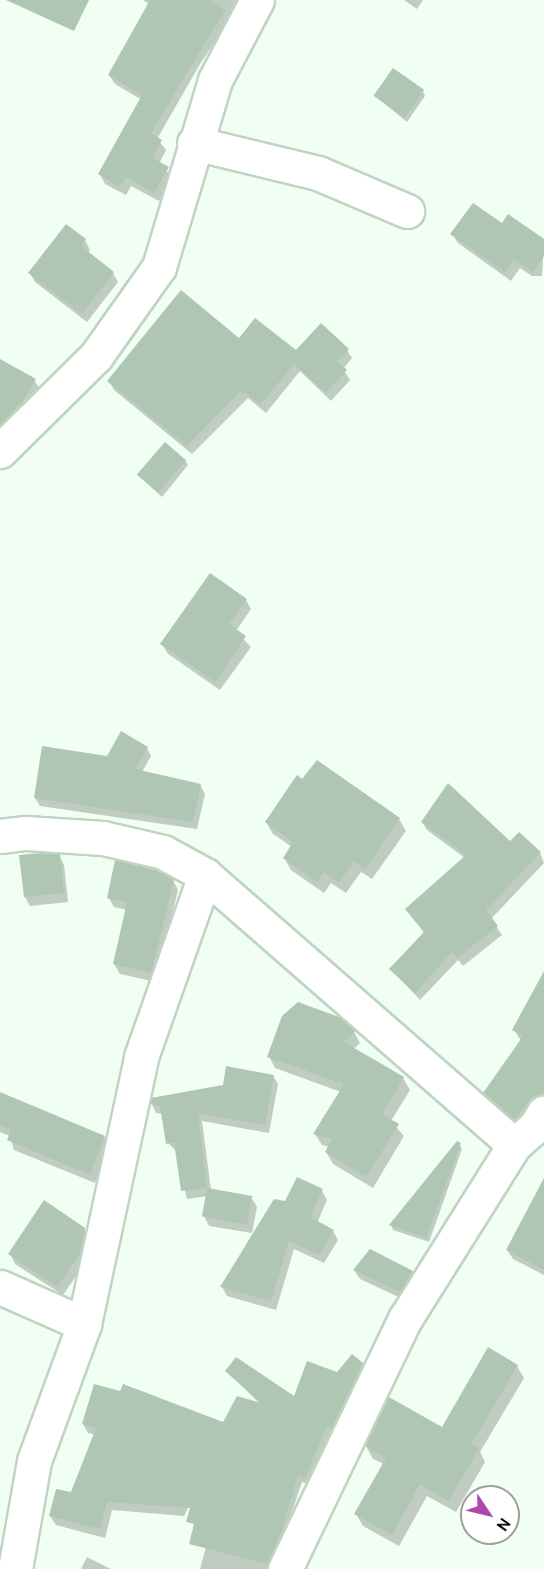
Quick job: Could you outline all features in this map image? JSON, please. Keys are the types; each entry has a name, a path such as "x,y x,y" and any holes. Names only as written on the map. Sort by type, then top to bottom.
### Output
{"street":[{"path":"0,451 96,356 159,267 194,143 215,80 256,0"},
{"path":"194,143 318,173 407,211"},
{"path":"0,836 26,833 103,838 163,852 205,875 514,1145"},
{"path":"15,1569 34,1461 84,1324 141,1057 205,875"},
{"path":"285,1569 405,1319 514,1145 535,1127 544,1112"},
{"path":"0,1287 84,1324"}],"building":[{"path":"6,0 89,0 74,31"},
{"path":"150,0 210,0 225,10 151,133 162,140 152,158 169,167 154,193 126,177 120,187 98,174 142,95 108,75"},
{"path":"393,68 424,90 405,118 373,96"},
{"path":"473,203 502,223 508,214 544,239 544,256 533,272 514,259 505,272 450,234"},
{"path":"66,224 86,239 81,246 114,272 82,314 28,273"},
{"path":"181,290 239,338 255,318 296,350 321,323 349,349 337,361 347,370 326,393 294,364 260,405 242,390 187,446 107,381"},
{"path":"0,359 36,379 22,402 0,425"},
{"path":"165,442 186,460 158,493 137,474"},
{"path":"210,573 247,599 229,624 246,636 215,682 160,644"},
{"path":"121,731 148,747 135,769 201,784 193,822 34,798 42,746 107,756"},
{"path":"317,760 400,818 365,869 354,861 339,883 324,872 317,882 283,858 293,842 265,822 297,775 302,779"},
{"path":"448,783 510,841 519,832 541,852 486,910 498,926 457,958 452,952 415,993 389,969 424,932 405,909 466,855 421,822"},
{"path":"60,854 64,893 24,897 19,855"},
{"path":"115,860 156,870 174,879 151,973 113,964 127,902 107,898"},
{"path":"544,971 544,1093 534,1096 514,1120 483,1093 523,1036 512,1030"},
{"path":"298,1002 339,1017 355,1031 344,1042 404,1077 382,1114 399,1124 366,1177 325,1152 332,1139 313,1134 344,1084 267,1057 282,1016"},
{"path":"226,1066 274,1075 265,1125 198,1113 207,1188 181,1191 174,1142 166,1144 160,1106 150,1104 151,1098 223,1085"},
{"path":"0,1092 105,1136 90,1175 7,1140 11,1130 0,1125"},
{"path":"457,1141 461,1143 426,1238 389,1225"},
{"path":"297,1177 323,1189 310,1217 334,1230 319,1255 289,1241 271,1301 220,1287 274,1199 285,1201"},
{"path":"544,1178 544,1270 506,1250"},
{"path":"207,1188 252,1196 247,1225 202,1217"},
{"path":"44,1200 85,1228 80,1253 57,1287 8,1254"},
{"path":"370,1249 413,1271 400,1292 353,1270"},
{"path":"488,1347 518,1365 471,1444 479,1448 449,1501 420,1484 392,1535 354,1514 386,1458 365,1446 389,1397 442,1427"},
{"path":"352,1354 363,1363 332,1429 327,1426 305,1478 298,1475 281,1534 267,1564 189,1544 194,1524 186,1522 190,1508 107,1502 100,1529 49,1516 56,1489 71,1492 96,1428 82,1424 94,1384 120,1391 123,1384 223,1422 237,1396 261,1403 225,1371 236,1357 294,1396 307,1361 337,1372"}]}
